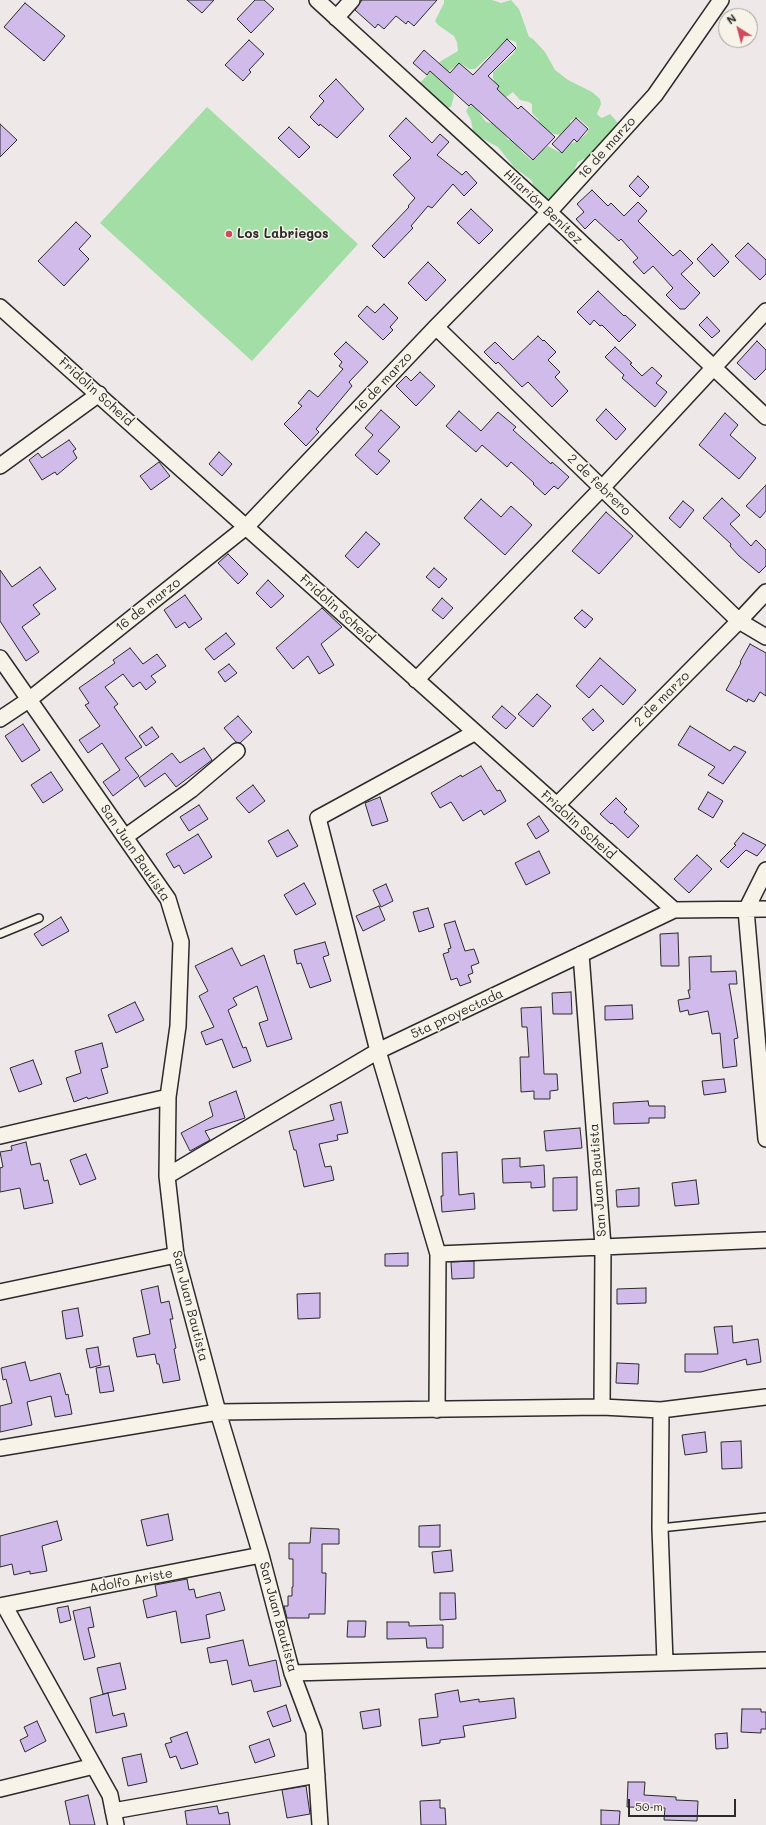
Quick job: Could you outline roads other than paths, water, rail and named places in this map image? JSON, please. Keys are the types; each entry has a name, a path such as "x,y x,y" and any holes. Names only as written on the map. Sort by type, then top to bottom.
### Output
{"street":[{"name":"Hilarión Benítez","path":"317,0 549,212 713,366 766,418"},
{"path":"336,18 352,0"},
{"name":"16 de marzo","path":"0,719 30,699 246,527 436,327 549,212 655,95 721,0"},
{"name":"Fridolin Scheid","path":"0,307 100,394 474,733 674,910"},
{"path":"416,680 602,488 713,366 766,311"},
{"name":"2 de febrero","path":"436,327 739,621 766,637"},
{"path":"0,466 100,394"},
{"name":"2 de marzo","path":"557,805 766,592"},
{"name":"San Juan Bautista","path":"0,658 168,899 181,942 178,1026 168,1097 167,1176 176,1255 218,1412 261,1555 292,1673 314,1732 320,1825"},
{"path":"437,1410 438,1254 378,1051 318,818 474,733"},
{"path":"126,838 191,790 237,751"},
{"path":"766,870 746,910 766,1139"},
{"name":"5ta proyectada","path":"167,1176 378,1051 674,910 766,909"},
{"name":"San Juan Bautista","path":"581,954 603,1246 602,1407"},
{"path":"0,1136 168,1097"},
{"path":"438,1254 766,1240"},
{"path":"0,1292 176,1255"},
{"path":"0,1448 218,1412 602,1407 661,1410 766,1397"},
{"path":"661,1410 660,1528 665,1662"},
{"name":"Adolfo Ariste","path":"2,1606 261,1555"},
{"path":"2,1606 110,1795 114,1818 317,1775"},
{"path":"292,1673 766,1660"},
{"path":"0,1788 94,1766"}],"lane":[{"path":"0,934 39,918"},
{"path":"660,1528 766,1517"}],"place":[{"name":"Los Labriegos","path":"229,234"}]}
